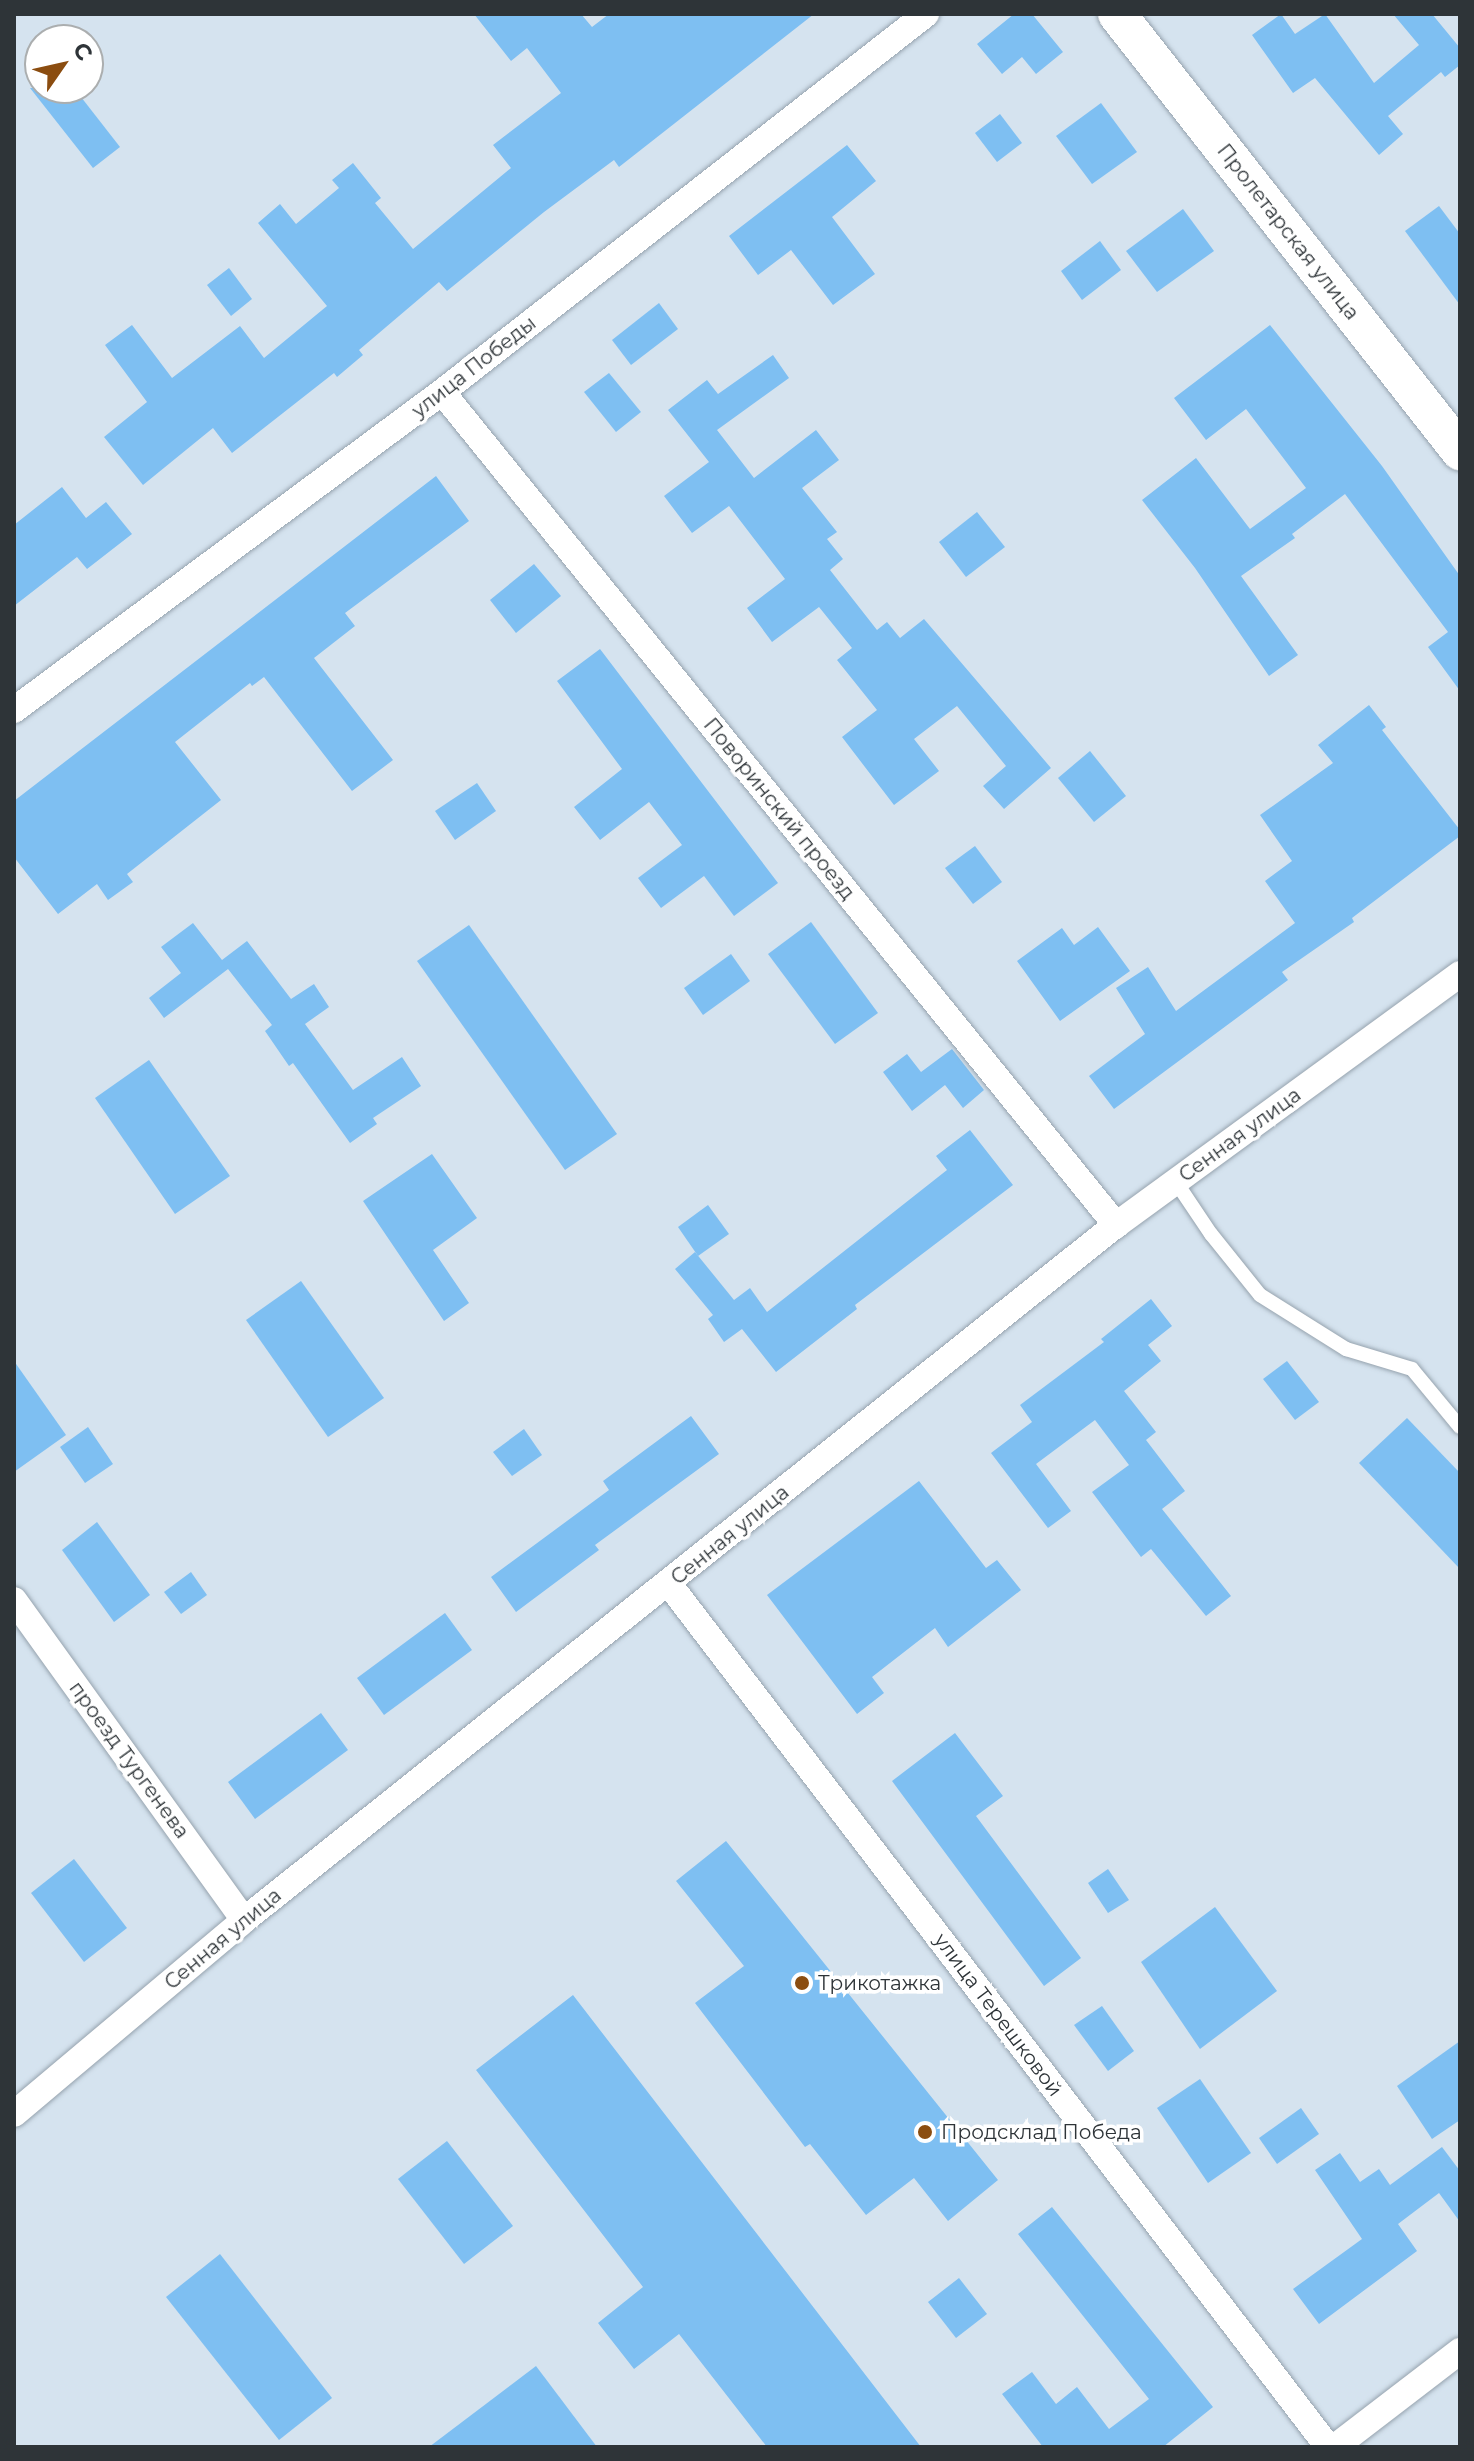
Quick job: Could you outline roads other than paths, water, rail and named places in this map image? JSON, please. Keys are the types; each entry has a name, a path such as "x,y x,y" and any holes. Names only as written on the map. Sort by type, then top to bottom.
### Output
{"street":[{"name":"улица Победы","path":"14,710 442,392 926,14"},
{"name":"Пролетарская улица","path":"1117,14 1460,451"},
{"name":"Поворинский проезд","path":"442,392 1116,1225"},
{"name":"Сенная улица","path":"14,2114 244,1920 1116,1225 1460,974"},
{"name":"улица Терешковой","path":"669,1584 1328,2447"},
{"name":"проезд Тургенева","path":"14,1600 244,1920"},
{"path":"1335,2447 1460,2351"}],"lane":[{"path":"1176,1182 1211,1234 1260,1295 1346,1349 1412,1369 1460,1427"}],"place":[{"name":"Трикотажка","path":"802,1983"},
{"name":"Продсклад Победа","path":"925,2132"}]}
